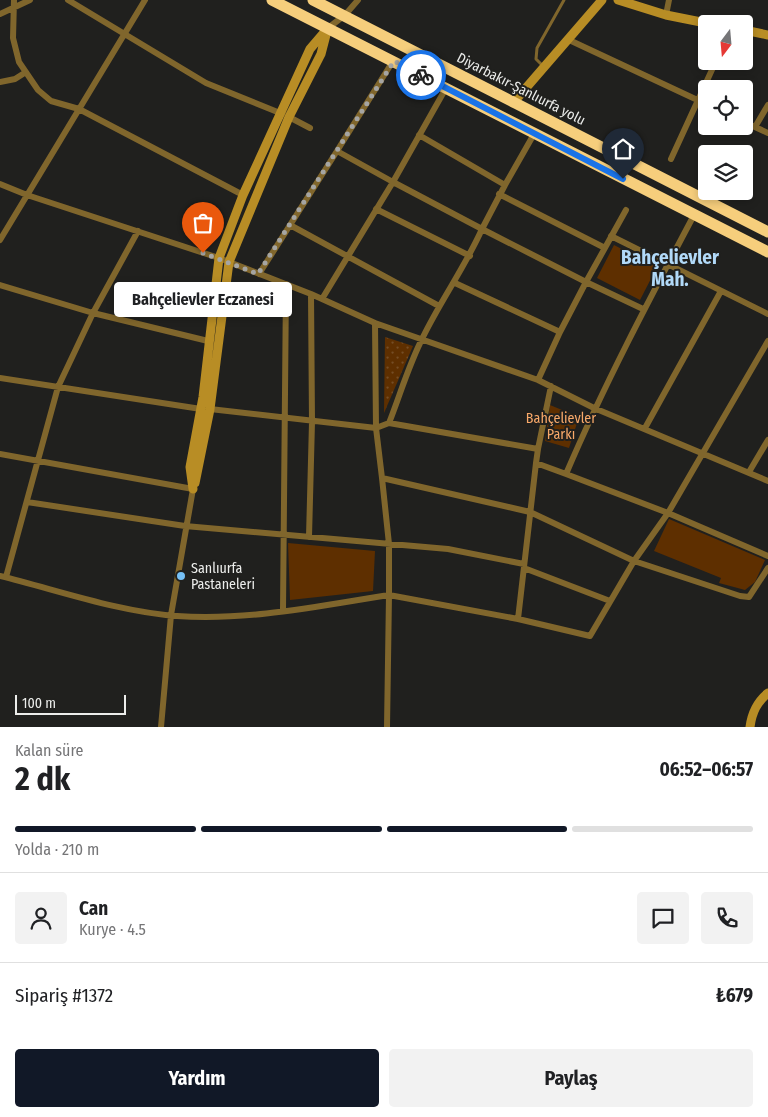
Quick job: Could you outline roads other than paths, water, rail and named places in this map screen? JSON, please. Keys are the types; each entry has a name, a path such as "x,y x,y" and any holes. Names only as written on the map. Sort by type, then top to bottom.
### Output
{"highway":[{"path":"272,0 766,252"},
{"name":"Diyarbakır-Şanlıurfa yolu","path":"314,0 768,232"}],"street":[{"path":"0,14 14,3 30,0"},
{"path":"68,0 124,36 206,83 280,113"},
{"path":"0,240 146,0"},
{"path":"206,409 208,341 219,258 243,195 310,49 328,28 345,16 358,0"},
{"path":"513,103 602,0"},
{"path":"618,0 698,21"},
{"path":"666,14 669,0"},
{"path":"14,3 13,38 19,62 38,90 51,101 79,109 243,195"},
{"path":"161,727 171,615 185,526 193,489 190,467 206,409 229,262 289,117 321,54 328,28"},
{"path":"753,32 768,36"},
{"path":"567,39 698,100 671,159"},
{"path":"258,274 394,61"},
{"path":"0,82 15,80 26,72"},
{"path":"322,299 393,182 446,88"},
{"path":"768,105 755,127 768,133"},
{"path":"289,117 310,128"},
{"path":"389,423 421,340 439,306 470,256 499,194 534,134"},
{"path":"419,136 505,185"},
{"path":"337,151 482,229 643,309"},
{"path":"0,184 27,195 219,258 311,294 375,323 538,380 594,408 703,452 768,481"},
{"path":"499,194 605,248"},
{"path":"376,208 470,256"},
{"path":"538,380 560,332 626,210"},
{"path":"566,474 594,408 643,309 694,215"},
{"path":"290,225 439,306"},
{"path":"138,231 93,313 58,387 27,502 3,576 109,604 171,615 249,615 389,595 518,619 590,636 634,561 668,513 768,341"},
{"path":"611,236 768,314"},
{"path":"455,282 560,332"},
{"path":"283,611 286,284"},
{"path":"0,285 93,313 208,341"},
{"path":"645,428 721,291"},
{"path":"309,537 312,422 311,294"},
{"path":"375,323 376,428 389,544 387,727"},
{"path":"0,378 286,419 376,428 389,423 538,449"},
{"path":"518,619 536,463 551,386"},
{"path":"749,472 768,440"},
{"path":"0,454 193,489"},
{"path":"536,463 668,513 768,556"},
{"path":"382,478 530,512 634,561 740,596 749,597 768,568"},
{"path":"27,502 185,526 448,549 524,566 610,601"},
{"path":"750,727 752,713 760,699 768,692"}],"lane":[{"path":"544,66 536,59 537,48 564,0"}],"place":[{"name":"Bahçelievler Eczanesi","path":"203,253"},
{"name":"Sanlıurfa Pastaneleri","path":"181,576"}],"district":[{"name":"Bahçelievler Mah.","path":"670,268"}],"park label":[{"name":"Bahçelievler Parkı","path":"561,426"}]}
